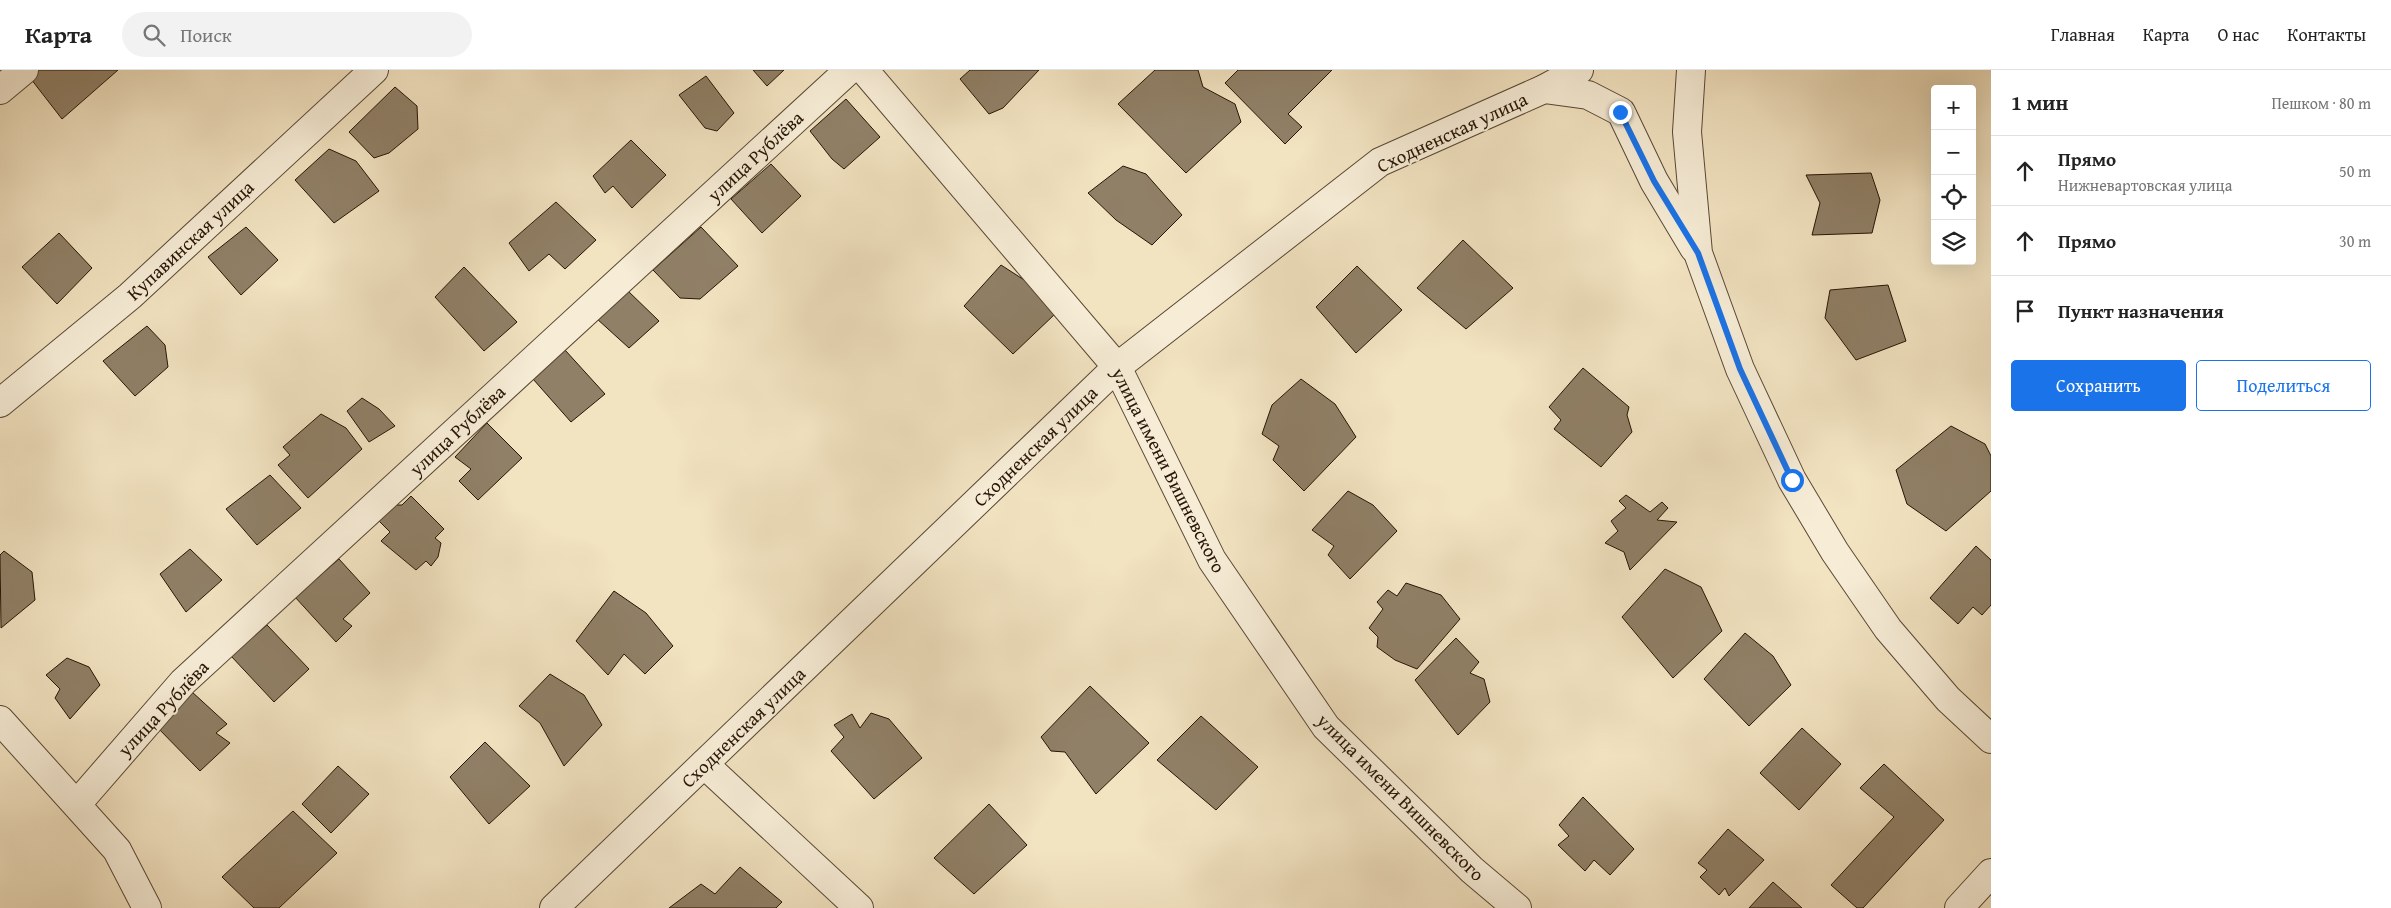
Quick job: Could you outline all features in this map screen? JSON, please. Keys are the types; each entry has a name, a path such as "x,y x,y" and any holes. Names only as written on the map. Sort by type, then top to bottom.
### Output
{"street":[{"path":"0,90 24,70"},
{"name":"Купавинская улица","path":"0,403 130,296 374,70"},
{"name":"улица Рублёва","path":"77,804 182,682 849,70"},
{"name":"улица имени Вишневского","path":"864,70 1117,367 1212,560 1326,727 1472,870 1517,908"},
{"name":"Сходненская улица","path":"554,908 1117,367 1380,162 1544,89 1579,70"},
{"path":"1691,70 1687,132 1698,253"},
{"path":"1544,89 1588,95 1620,112 1654,181 1698,253 1740,369 1792,480 1835,552 1888,629 1948,699 1991,738"},
{"path":"0,720 117,850 147,908"},
{"path":"704,764 859,908"},
{"path":"1959,908 1991,873"}],"building":[{"path":"24,70 118,70 62,119"},
{"path":"753,70 784,70 767,86"},
{"path":"970,70 1039,70 1003,108 989,114 960,79"},
{"path":"1155,70 1198,70 1203,87 1235,104 1241,122 1186,173 1118,104"},
{"path":"1238,70 1332,70 1288,114 1302,127 1285,144 1225,83"},
{"path":"706,76 734,113 717,131 705,128 679,95"},
{"path":"395,87 417,106 418,129 389,153 374,158 349,132"},
{"path":"846,99 880,137 844,169 832,159 810,131"},
{"path":"631,140 666,175 632,208 613,186 605,193 593,176"},
{"path":"329,149 356,161 379,191 334,223 295,180"},
{"path":"771,164 801,196 762,233 731,199"},
{"path":"1123,166 1146,174 1182,215 1152,245 1116,220 1088,193"},
{"path":"1871,173 1880,200 1872,233 1812,235 1820,203 1806,175"},
{"path":"556,202 596,240 565,269 549,254 529,271 509,243"},
{"path":"246,227 278,260 241,295 208,257"},
{"path":"701,227 738,266 700,299 680,298 653,270"},
{"path":"59,233 92,268 57,304 22,267"},
{"path":"1463,240 1513,288 1466,329 1417,288"},
{"path":"1001,265 1032,285 1055,314 1013,354 964,306"},
{"path":"1357,266 1402,310 1356,353 1316,307"},
{"path":"464,267 517,322 484,351 435,297"},
{"path":"1888,285 1906,341 1856,360 1825,318 1830,290"},
{"path":"627,290 659,321 629,348 596,318"},
{"path":"147,326 165,345 168,367 135,396 103,361"},
{"path":"565,350 605,394 571,422 533,379"},
{"path":"1583,368 1629,407 1627,415 1632,432 1601,467 1554,429 1561,420 1549,407"},
{"path":"1301,379 1335,404 1356,437 1304,491 1273,460 1279,446 1262,434 1272,405"},
{"path":"362,398 379,409 395,426 369,442 347,411"},
{"path":"321,414 346,428 362,449 308,498 278,465 290,455 283,447"},
{"path":"487,423 522,458 478,500 459,481 471,469 455,457"},
{"path":"1951,426 1985,444 1991,456 1991,491 1946,531 1907,504 1896,470"},
{"path":"270,475 301,508 257,545 226,509"},
{"path":"1348,491 1373,505 1397,531 1350,579 1328,555 1334,546 1312,530"},
{"path":"1626,495 1650,512 1662,502 1668,508 1657,520 1677,522 1630,570 1624,552 1605,543 1618,531 1611,521 1626,508 1619,501"},
{"path":"411,496 444,529 435,538 441,543 438,557 431,566 426,561 416,570 381,541 390,532 378,520 392,505 402,505"},
{"path":"1976,546 1991,560 1991,605 1982,615 1973,607 1958,624 1930,598"},
{"path":"190,549 222,580 186,612 160,574"},
{"path":"4,551 32,572 35,600 1,628 0,555"},
{"path":"339,559 370,593 343,619 352,626 336,642 295,597"},
{"path":"1665,569 1701,587 1722,631 1673,678 1622,617"},
{"path":"1406,583 1441,595 1460,619 1417,669 1395,660 1377,647 1378,637 1369,628 1383,609 1377,602 1388,590 1397,596"},
{"path":"614,591 646,613 673,646 645,674 624,654 608,675 576,641"},
{"path":"267,625 309,669 274,702 231,656"},
{"path":"1745,633 1773,656 1791,685 1749,726 1704,679"},
{"path":"1456,638 1479,662 1470,673 1484,679 1490,702 1458,735 1415,680"},
{"path":"67,658 89,667 100,685 70,719 55,698 60,689 46,675"},
{"path":"550,674 584,695 602,725 564,766 540,723 519,706"},
{"path":"1090,686 1149,743 1096,794 1065,752 1051,751 1041,737"},
{"path":"191,691 227,724 216,733 230,743 200,771 154,724"},
{"path":"871,713 889,719 922,758 874,799 831,751 844,737 834,725 852,714 860,728"},
{"path":"1201,716 1258,767 1216,810 1157,760"},
{"path":"1802,728 1841,764 1799,810 1760,773"},
{"path":"485,742 530,786 489,824 450,777"},
{"path":"1884,764 1944,820 1863,908 1857,908 1831,885 1894,817 1860,788"},
{"path":"338,766 369,794 331,833 302,804"},
{"path":"1583,797 1634,849 1610,875 1594,860 1585,871 1558,845 1569,836 1559,825"},
{"path":"989,804 1027,845 974,894 934,858"},
{"path":"293,811 337,853 279,908 254,908 222,877"},
{"path":"1728,829 1764,860 1729,896 1725,888 1719,895 1700,877 1707,870 1698,863"},
{"path":"740,867 782,902 776,908 669,908 701,884 715,894"},
{"path":"1773,882 1802,908 1749,908"}],"route":[{"path":"1620,112 1654,181 1698,253 1740,369 1792,480"}]}
